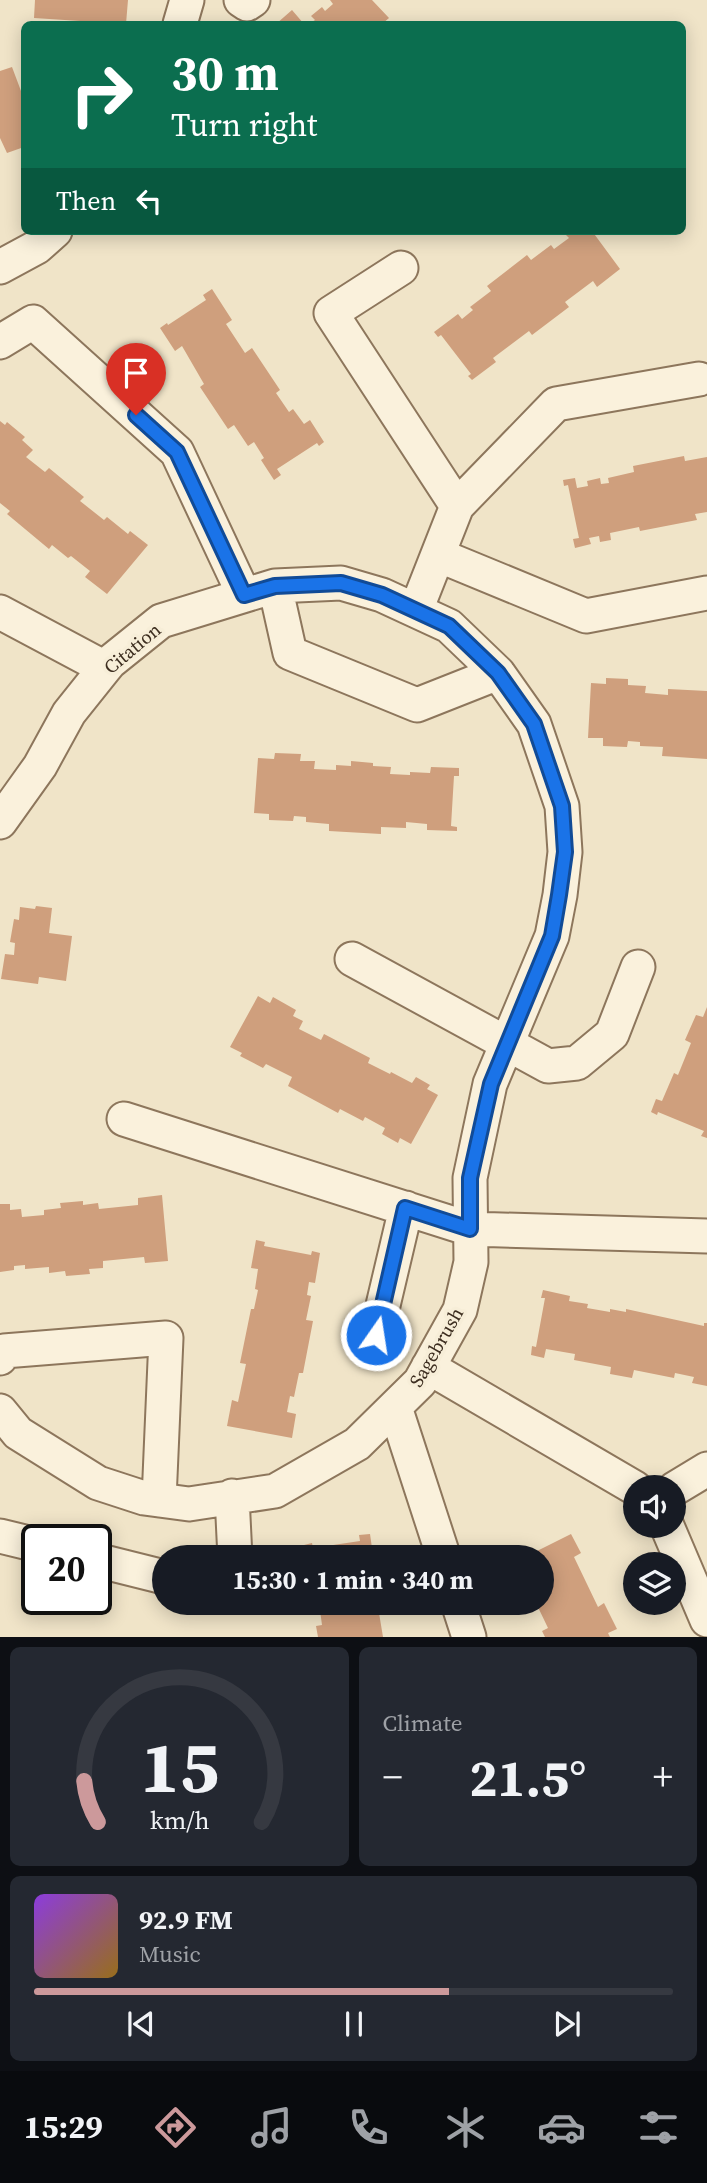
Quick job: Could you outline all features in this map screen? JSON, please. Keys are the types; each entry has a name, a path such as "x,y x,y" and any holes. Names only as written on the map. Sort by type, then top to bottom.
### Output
{"street":[{"path":"181,21 187,0"},
{"path":"240,0 247,4 253,0"},
{"path":"2,259 37,247 50,235"},
{"path":"401,268 331,313 457,506"},
{"path":"0,342 33,322 177,452 259,590 290,653 417,705 498,673"},
{"path":"416,610 457,506 556,404 699,379"},
{"path":"438,555 586,616 707,593"},
{"name":"Citation","path":"0,822 40,766 69,713 105,668 161,621 259,590 341,583 382,595 416,610"},
{"name":"Sagebrush","path":"0,1412 18,1433 98,1483 144,1498 189,1504 275,1491 357,1444 395,1407 420,1382 460,1310 471,1262 470,1178 491,1084 552,936 565,852 562,806 534,724 498,673 449,626 416,610"},
{"path":"0,612 105,668"},
{"path":"352,959 548,1066 577,1063 612,1034 638,967"},
{"path":"124,1119 470,1229 707,1236"},
{"path":"376,1335 405,1208"},
{"path":"0,1358 4,1351 166,1338 159,1500"},
{"path":"428,1367 623,1481"},
{"path":"395,1407 440,1545"},
{"path":"686,1482 707,1469"},
{"path":"232,1496 235,1545"},
{"path":"0,1536 21,1541"},
{"path":"672,1538 707,1620"},
{"path":"112,1564 152,1574"},
{"path":"462,1615 469,1637"}],"building":[{"path":"35,0 128,0 126,21 34,18"},
{"path":"330,0 372,0 389,18 386,21 314,21 311,16 322,7 325,11 333,4"},
{"path":"292,10 301,21 279,21"},
{"path":"12,67 21,91 21,148 7,153 0,138 0,71"},
{"path":"566,235 595,235 620,269 597,287 593,281 565,302 569,307 532,335 529,331 493,358 496,362 472,380 468,376 471,374 441,335 438,337 434,332 458,314 462,319 473,310 470,307 491,291 487,286 527,255 531,260 551,245 554,249 569,238"},
{"path":"212,289 232,320 226,324 245,353 252,348 280,390 276,393 289,412 293,409 304,424 310,420 324,442 319,446 317,443 277,469 281,475 274,480 261,460 264,458 254,442 248,446 234,425 228,429 200,387 204,384 182,346 175,351 160,328 206,300 203,295"},
{"path":"0,421 5,425 7,422 25,437 22,440 33,450 26,457 45,472 49,468 84,497 80,501 104,520 107,517 128,534 130,531 148,545 107,594 85,577 90,571 52,545 49,549 7,514 10,511 0,503"},
{"path":"684,456 685,461 707,457 707,512 695,514 697,520 640,531 639,527 610,533 611,540 600,542 599,536 589,538 591,544 575,548 573,539 579,538 568,485 564,486 563,480 575,478 577,488 588,486 587,481 600,478 601,484 609,483 608,478 634,472 633,466"},
{"path":"606,678 628,679 628,685 646,686 645,693 668,695 668,689 707,691 707,759 662,756 663,747 640,746 640,742 628,741 627,747 603,746 603,738 588,738 591,683 606,684"},
{"path":"275,753 301,754 300,761 315,761 314,769 336,770 336,765 351,766 351,761 391,767 390,774 430,773 431,767 459,768 459,776 454,776 451,826 457,827 457,831 427,830 427,824 406,822 406,828 381,827 381,834 329,831 329,824 306,822 306,817 294,816 293,821 269,820 269,814 254,813 258,758 274,759"},
{"path":"36,906 52,908 49,933 72,936 66,981 39,977 38,984 1,979 5,954 14,955 15,943 10,942 14,919 19,920 20,907 35,909"},
{"path":"258,996 270,1003 273,997 296,1010 293,1016 303,1021 299,1029 321,1040 324,1034 370,1058 368,1063 390,1074 391,1072 412,1083 416,1077 430,1085 427,1089 438,1095 411,1144 400,1138 398,1143 382,1134 385,1128 365,1117 363,1121 340,1109 338,1113 288,1086 292,1077 266,1064 263,1068 240,1056 242,1053 230,1047"},
{"path":"707,1007 707,1138 701,1136 704,1131 658,1112 657,1115 651,1112 656,1099 662,1101 674,1073 678,1075 691,1043 685,1040 696,1015 703,1017"},
{"path":"162,1195 168,1261 145,1263 144,1257 103,1261 103,1268 89,1269 90,1274 66,1276 65,1271 49,1273 49,1267 25,1269 25,1265 0,1272 0,1204 10,1204 10,1210 21,1209 22,1217 44,1215 44,1210 61,1208 60,1203 98,1203 99,1209 138,1205 138,1198"},
{"path":"256,1240 265,1242 264,1246 311,1255 312,1251 320,1253 315,1283 309,1282 307,1295 311,1296 306,1320 313,1321 303,1373 299,1373 294,1397 290,1396 287,1412 296,1414 292,1438 227,1426 232,1400 238,1402 246,1364 240,1363 251,1309 254,1309 258,1290 255,1289 258,1269 251,1268"},
{"path":"543,1290 570,1296 569,1301 588,1304 587,1308 610,1312 610,1309 626,1312 626,1309 704,1326 704,1323 707,1323 707,1386 692,1383 694,1377 675,1373 674,1378 634,1370 632,1378 610,1374 611,1367 574,1360 575,1354 546,1349 544,1358 531,1355 532,1346 536,1347 545,1298 541,1298"},
{"path":"370,1534 372,1545 333,1545 360,1541 359,1535"},
{"path":"571,1534 581,1553 574,1557 598,1607 604,1603 617,1629 608,1633 610,1637 545,1637 542,1631 548,1628 542,1615 554,1615 554,1545 549,1545"},
{"path":"321,1615 379,1615 383,1637 318,1637 316,1626 322,1625"}],"route":[{"path":"136,415 177,452 244,595 275,586 341,583 382,595 449,626 498,673 534,724 562,806 565,852 552,936 491,1084 470,1178 470,1229 405,1208 376,1335"}]}
